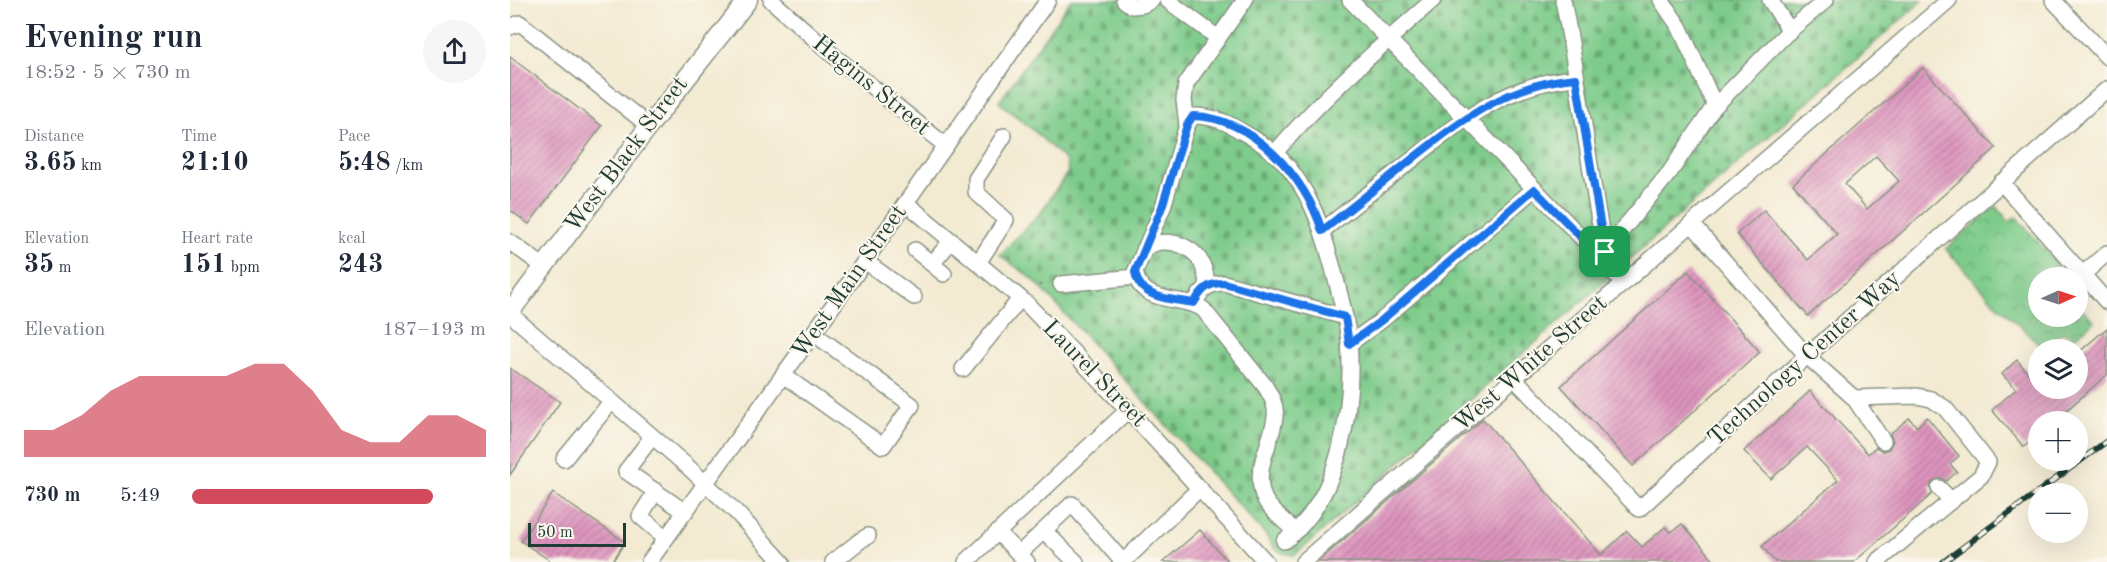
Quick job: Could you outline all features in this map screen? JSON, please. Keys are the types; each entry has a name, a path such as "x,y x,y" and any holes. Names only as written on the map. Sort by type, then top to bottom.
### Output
{"main road":[{"name":"West Black Street","path":"510,313 649,126 748,0"}],"street":[{"name":"Hagins Street","path":"771,0 834,56 946,147"},
{"name":"West Main Street","path":"649,562 946,147 1048,0"},
{"path":"1124,0 1132,6 1143,5 1152,0"},
{"path":"1167,0 1218,38"},
{"path":"1187,125 1184,100 1186,84 1245,0"},
{"path":"1350,0 1534,189 1602,254 1623,284"},
{"path":"1274,154 1313,111 1388,38 1433,0"},
{"path":"1563,0 1575,54 1576,78 1602,254"},
{"path":"1661,0 1680,28 1715,106"},
{"path":"1770,0 1790,31"},
{"path":"1602,254 1670,172 1715,106 1790,31 1826,0"},
{"name":"West White Street","path":"1303,562 1949,0"},
{"path":"2053,0 2107,57"},
{"path":"510,27 520,22 649,126"},
{"path":"1322,231 1466,118 1492,102 1519,90 1552,80 1576,78"},
{"name":"Technology Center Way","path":"1514,378 1639,509 2107,89"},
{"path":"1193,116 1209,116 1222,120 1261,142 1274,154 1297,180 1309,200 1322,231 1345,317 1349,344 1350,378 1339,449 1322,497 1313,511 1289,536 1265,500 1261,487 1262,462 1275,417 1272,399 1254,371 1203,309 1194,303 1173,301 1152,295 1144,289 1135,272 1162,207 1187,125 1193,116"},
{"path":"978,263 1006,220 976,192 976,179 1004,136"},
{"path":"2001,182 2078,267"},
{"path":"1349,344 1382,320 1534,189"},
{"name":"Laurel Street","path":"906,203 1020,299 1128,410 1266,562"},
{"path":"1692,224 1807,356 1854,398 1886,438"},
{"path":"915,250 938,269 951,241"},
{"path":"510,242 543,266"},
{"path":"1144,250 1159,243 1185,246 1201,262 1208,285"},
{"path":"2088,270 2107,253"},
{"path":"865,261 914,297"},
{"path":"1061,284 1136,277"},
{"path":"2088,279 2107,302"},
{"path":"1194,303 1200,292 1208,285 1224,283 1345,317"},
{"path":"963,369 1020,299"},
{"path":"510,313 705,483 736,512 782,562"},
{"path":"783,375 883,446 912,405 813,333"},
{"path":"1854,398 1917,396 1931,399 1945,408 1988,462 1981,476 1877,562"},
{"path":"1871,421 1890,398"},
{"path":"564,459 611,402"},
{"path":"966,562 1128,410"},
{"path":"652,437 626,471 686,512"},
{"path":"998,533 1023,558 1044,531 1072,504 1123,562 1200,488"},
{"path":"1939,488 1952,501"},
{"path":"656,491 640,516 666,538"},
{"path":"1044,531 1076,562"},
{"path":"833,562 868,536"}],"green space":[{"path":"1071,0 1923,0 1295,555 1284,554 1274,548 1266,535 1034,280 1000,255 1041,212 1068,172 1066,161 999,102"},
{"path":"1996,206 2009,222 2016,217 2056,262 2056,267 2028,267 2028,327 2087,327 2075,337 2062,332 2054,339 2034,339 1991,299 1946,249"},
{"path":"2088,315 2094,321 2088,326"}],"building":[{"path":"510,57 602,126 529,224 510,210"},
{"path":"1923,68 1996,148 1808,316 1737,234 1764,210 1808,260 1837,234 1793,184","holes":["1876,156 1899,181 1867,209 1845,184"]},
{"path":"1688,271 1760,352 1633,466 1561,386"},
{"path":"2107,328 2107,375 2088,392 2088,344"},
{"path":"2017,360 2028,373 2028,399 2079,399 2066,411 2028,411 2028,443 2024,447 1992,410 2016,389 2002,374"},
{"path":"510,368 560,402 510,475"},
{"path":"1810,391 1868,454 1876,447 1883,451 1889,449 1893,441 1890,434 1909,418 1917,427 1927,417 1959,456 1950,464 1957,472 1946,481 1941,478 1933,481 1930,486 1932,494 1854,562 1775,562 1762,546 1838,480 1807,447 1771,479 1744,451"},
{"path":"1483,419 1601,555 1627,531 1642,547 1665,527 1671,532 1682,524 1716,562 1318,562"},
{"path":"553,493 625,542 612,562 552,562 521,541"},
{"path":"1200,530 1228,562 1163,562"}],"railway":[{"path":"1943,562 2107,441"}],"route":[{"path":"1576,78 1605,252 1600,257 1534,189 1382,320 1349,344 1345,317 1224,283 1208,285 1200,292 1194,303 1163,299 1144,289 1136,280 1135,272 1154,229 1187,125 1193,116 1209,116 1222,120 1261,142 1281,160 1297,180 1309,200 1322,231 1445,133 1492,102 1519,90 1552,80 1576,78"}]}
